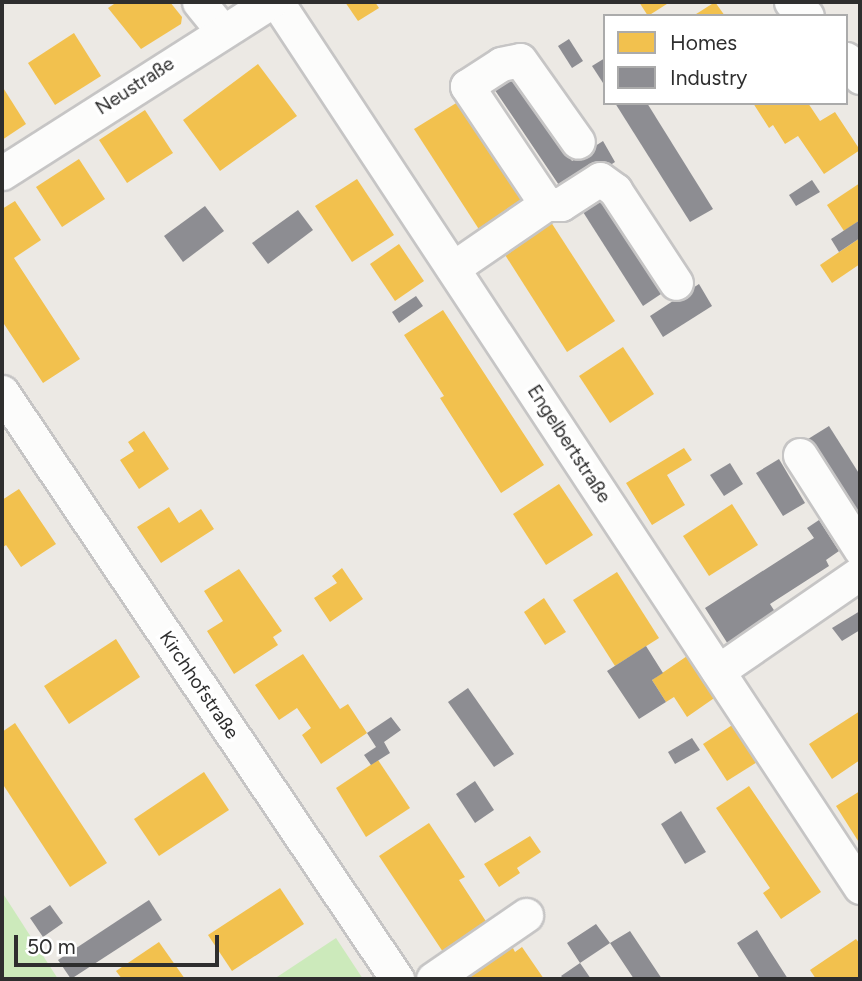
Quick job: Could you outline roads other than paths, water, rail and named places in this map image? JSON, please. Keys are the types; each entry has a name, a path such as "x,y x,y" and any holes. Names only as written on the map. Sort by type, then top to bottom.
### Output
{"street":[{"path":"199,2 222,30"},
{"name":"Neustraße","path":"2,173 222,30 270,2"},
{"name":"Engelbertstraße","path":"277,2 860,887"},
{"path":"791,2 805,14"},
{"path":"546,204 467,86 501,64 520,60 578,142"},
{"path":"848,62 860,77"},
{"path":"453,268 546,204 561,204 600,179 615,190 676,283"},
{"name":"Kirchhofstraße","path":"2,392 397,979"},
{"path":"800,455 860,549"},
{"path":"718,671 860,573"},
{"path":"433,979 526,915"}]}
